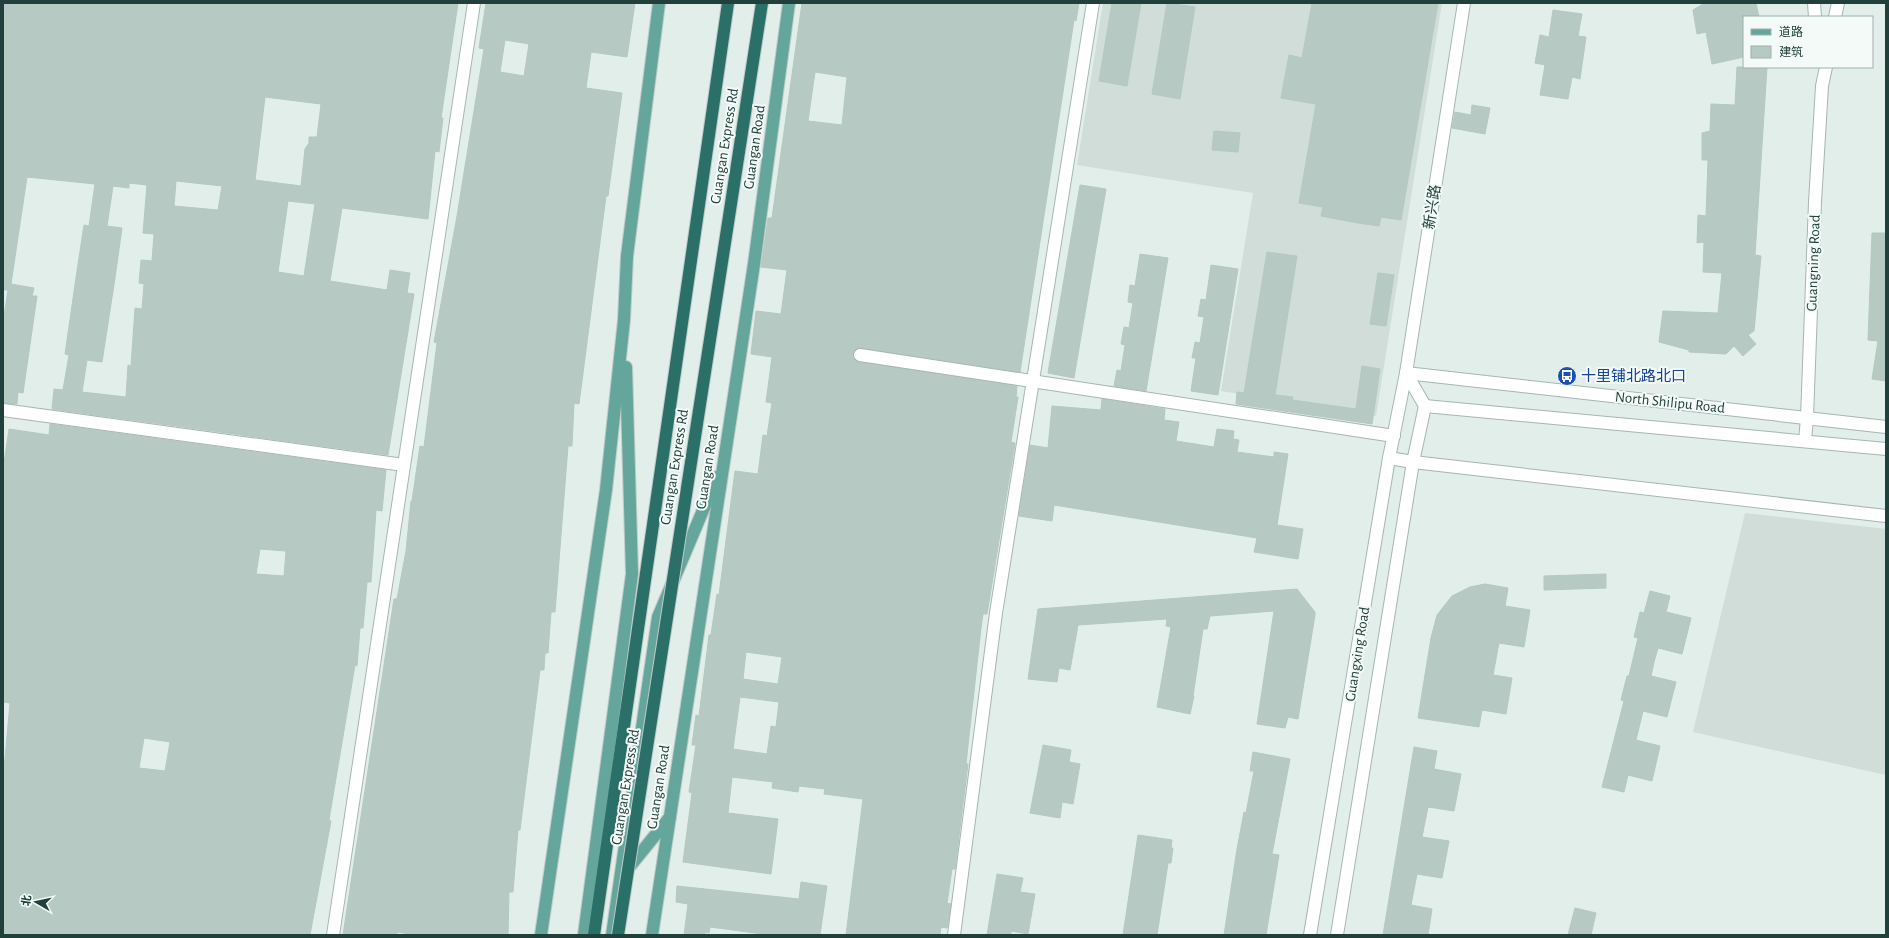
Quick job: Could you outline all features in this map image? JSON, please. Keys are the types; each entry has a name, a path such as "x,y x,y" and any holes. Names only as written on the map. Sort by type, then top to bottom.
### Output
{"highway":[{"name":"Guangan Express Rd","path":"594,935 728,3"},
{"name":"Guangan Express Rd","path":"618,935 762,3"}],"main road":[{"path":"541,935 606,490 624,320 627,256 659,3"},
{"name":"Guangan Road","path":"652,935 754,264 789,3"},
{"path":"584,935 632,574 624,320"},
{"path":"612,935 658,617 724,460"},
{"path":"620,878 670,817"}],"street":[{"path":"333,935 474,3"},
{"path":"954,935 996,613 1093,3"},
{"name":"新兴路","path":"1406,373 1464,3"},
{"path":"1814,3 1815,16"},
{"path":"1835,16 1838,3"},
{"name":"Guangning Road","path":"1820,68 1822,86"},
{"name":"Guangning Road","path":"1805,441 1815,202 1822,86 1826,68"},
{"path":"860,355 1394,436"},
{"path":"1406,373 1425,406"},
{"name":"North Shilipu Road","path":"1406,373 1886,427"},
{"name":"Guangxing Road","path":"1310,935 1389,458 1406,373"},
{"name":"North Shilipu Road","path":"1425,406 1886,449"},
{"name":"Guangxing Road","path":"1337,935 1413,462 1425,406"},
{"path":"3,410 404,465"},
{"path":"1389,458 1886,516"}],"shaded area":[{"path":"1103,3 1442,3 1376,416 1221,391 1253,193 1077,165"},
{"path":"1745,513 1886,529 1886,775 1693,732"}],"building":[{"path":"3,3 458,3 441,118 443,118 439,152 435,151 428,219 342,208 330,281 387,290 390,270 410,273 407,293 414,294 388,455 52,409 54,389 63,390 69,355 65,354 84,225 89,226 95,184 27,177 11,284 34,288 32,296 37,296 23,393 18,392 17,404 3,403 3,323 8,290 3,290","holes":["265,97 321,104 317,137 309,137 309,143 305,149 301,186 255,180","176,181 222,186 218,210 174,206","129,183 147,185 143,233 154,234 152,261 141,260 139,283 144,284 142,309 135,308 131,366 128,365 126,397 82,392 87,360 102,362 115,278 122,228 107,226 113,186 129,188","288,201 315,204 304,276 278,272"]},
{"path":"486,3 635,3 627,57 591,52 586,88 622,93 608,196 606,196 579,404 574,403 572,446 568,446 555,612 551,612 548,653 545,653 544,670 540,670 520,830 518,830 513,892 509,892 508,935 416,935 397,932 397,935 343,935 394,599 397,599 406,551 411,501 420,446 424,447 437,343 434,342 457,216 484,49 479,48","holes":["505,40 529,44 524,76 500,72"]},
{"path":"802,3 1079,3 1076,21 1074,20 1020,372 861,348 857,348 853,354 853,358 859,362 1017,386 1016,397 1018,397 1011,442 1015,443 987,614 983,614 981,628 966,764 968,764 955,869 952,869 947,903 951,904 947,928 941,927 940,935 846,935 863,799 824,794 825,789 799,786 798,792 772,788 773,782 732,777 728,813 778,819 771,874 683,862 692,793 689,792 696,745 692,745 696,715 699,716 709,635 711,635 717,594 719,595 735,471 758,474 763,435 767,436 772,403 766,402 772,357 751,354 756,311 781,314 787,270 761,267 768,218 772,218","holes":["815,72 847,77 842,125 808,121","746,652 782,657 778,684 743,679","740,697 779,702 776,727 771,726 767,754 733,749"]},
{"path":"1112,3 1141,3 1127,86 1099,81"},
{"path":"1167,3 1195,7 1180,99 1152,94"},
{"path":"1312,3 1438,3 1401,220 1381,217 1379,226 1358,223 1321,216 1323,207 1299,203 1316,104 1281,98 1289,55 1302,58"},
{"path":"1705,3 1756,3 1759,16 1743,16 1743,57 1712,64 1706,32 1697,34 1693,10"},
{"path":"1553,10 1582,14 1578,36 1586,37 1580,79 1572,77 1568,99 1540,95 1545,65 1535,63 1540,35 1549,37"},
{"path":"1737,67 1767,68 1755,255 1761,256 1754,331 1748,335 1756,344 1743,356 1734,346 1726,354 1689,352 1689,350 1659,342 1663,311 1718,313 1722,273 1703,272 1704,242 1697,243 1698,215 1706,216 1708,160 1702,160 1702,133 1710,131 1711,104 1735,105"},
{"path":"1472,105 1490,108 1485,134 1452,128 1455,112 1471,115"},
{"path":"1214,131 1240,133 1238,152 1212,150"},
{"path":"1080,185 1106,189 1074,378 1048,373"},
{"path":"1872,233 1886,233 1886,381 1872,379 1878,341 1868,340"},
{"path":"1267,252 1297,256 1275,395 1293,397 1292,400 1356,409 1362,366 1380,369 1372,424 1236,404 1237,392 1244,393"},
{"path":"1140,254 1168,258 1146,391 1114,386 1117,370 1121,371 1125,345 1121,344 1124,327 1129,328 1133,303 1128,302 1130,285 1135,286"},
{"path":"1211,265 1238,269 1218,395 1191,391 1196,358 1192,358 1195,342 1200,343 1204,317 1198,316 1201,299 1206,300"},
{"path":"1378,273 1394,275 1386,326 1370,324"},
{"path":"1102,399 1165,409 1164,420 1179,422 1176,441 1214,447 1217,429 1234,431 1233,439 1239,440 1237,452 1274,457 1274,452 1288,454 1277,525 1303,529 1298,559 1254,552 1257,538 1054,505 1052,521 1019,516 1030,445 1048,448 1052,406 1101,410"},
{"path":"50,424 386,470 382,511 376,510 371,582 367,582 363,628 360,628 357,666 355,665 329,820 331,821 310,935 18,935 3,933 3,781 10,703 3,702 3,470 9,429 49,435","holes":["260,549 286,551 284,576 256,574","144,738 170,742 165,771 139,768"]},
{"path":"1606,574 1606,588 1544,590 1544,576"},
{"path":"1485,584 1508,588 1505,606 1530,610 1524,647 1499,643 1493,675 1512,678 1506,714 1482,710 1479,727 1418,718 1431,638 1437,615 1452,596 1470,587"},
{"path":"1297,589 1315,612 1315,615 1298,719 1288,717 1285,728 1257,724 1274,611 1210,616 1207,629 1203,629 1194,696 1190,714 1157,707 1171,627 1166,626 1167,619 1078,625 1070,670 1059,668 1057,682 1028,679 1038,609"},
{"path":"1650,591 1670,596 1666,612 1691,618 1682,654 1658,648 1654,662 1651,676 1676,682 1667,717 1643,711 1636,740 1660,746 1652,781 1628,775 1624,792 1602,787 1624,701 1621,700 1627,676 1629,676 1638,638 1634,637 1640,612 1644,613"},
{"path":"1043,745 1071,750 1069,762 1080,764 1073,804 1062,802 1060,818 1030,813"},
{"path":"1414,747 1437,751 1434,769 1461,774 1454,811 1428,807 1422,837 1449,841 1442,878 1417,874 1411,905 1432,909 1428,935 1383,935"},
{"path":"1253,752 1290,759 1272,854 1279,855 1266,935 1224,935 1237,849 1254,771 1250,771"},
{"path":"1138,835 1172,840 1171,848 1173,848 1171,863 1168,863 1157,935 1123,935"},
{"path":"997,874 1023,878 1020,892 1035,894 1028,934 1011,931 1011,935 987,935"},
{"path":"801,882 827,886 820,935 770,935 710,927 709,933 705,932 705,935 684,935 688,904 676,902 677,886 799,899"},
{"path":"1575,908 1596,913 1591,935 1568,935"}],"place":[{"name":"十里铺北路北口","path":"1567,376"}]}
